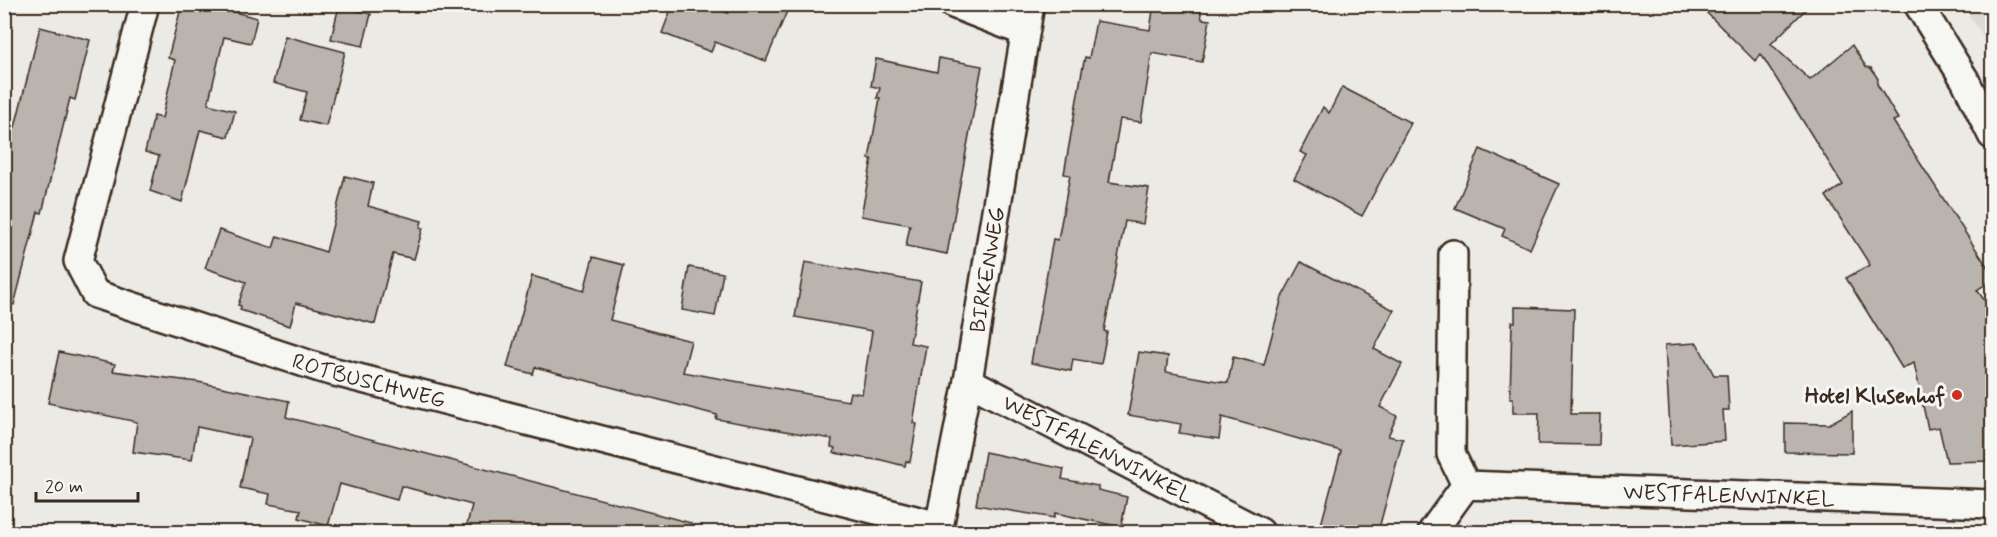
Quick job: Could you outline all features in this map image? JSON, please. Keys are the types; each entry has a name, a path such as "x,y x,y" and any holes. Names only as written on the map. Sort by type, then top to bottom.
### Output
{"street":[{"name":"ROTBUSCHWEG","path":"145,4 78,261 95,294 323,369 938,529"},
{"path":"953,4 1025,32"},
{"name":"BIRKENWEG","path":"938,529 968,381 1030,4"},
{"path":"1918,4 1965,80 1992,135"},
{"path":"1432,532 1466,485 1451,454 1453,254"},
{"name":"WESTFALENWINKEL","path":"968,381 1260,532"},
{"name":"WESTFALENWINKEL","path":"1466,485 1992,504"}],"shaded area":[{"path":"1962,5 1992,5 1992,49"}],"building":[{"path":"182,4 204,4 257,18 251,43 224,37 208,104 235,111 228,137 200,130 182,202 150,191 159,156 145,152 154,116 162,118 175,60 168,58"},
{"path":"673,4 704,4 728,13 731,4 790,4 766,61 715,42 711,52 662,33"},
{"path":"1154,4 1199,4 1202,19 1210,20 1202,62 1152,53 1141,122 1120,119 1109,182 1149,188 1143,224 1125,221 1104,331 1107,332 1101,364 1073,359 1071,371 1031,363 1053,239 1058,240 1070,175 1064,174 1082,71 1085,57 1089,58 1096,21 1150,30"},
{"path":"1698,4 1811,4 1771,44 1810,80 1852,45 1866,67 1871,68 1878,79 1877,84 1898,119 1893,121 1992,274 1992,280 1977,290 1992,311 1992,461 1947,462 1939,427 1928,429 1914,363 1902,368 1846,278 1870,265 1826,196 1843,185 1761,54 1755,61"},
{"path":"339,6 371,14 363,46 331,39"},
{"path":"40,27 90,40 75,100 70,98 42,213 38,212 14,305 4,303 4,124 15,127"},
{"path":"285,36 345,52 326,126 300,120 307,92 273,83"},
{"path":"939,58 982,66 947,254 906,246 910,225 861,216 880,98 877,98 880,88 871,86 876,59 937,72"},
{"path":"1342,87 1411,123 1362,216 1294,179 1307,155 1300,152 1323,107 1329,113"},
{"path":"1480,149 1559,184 1530,249 1502,236 1505,229 1455,208"},
{"path":"345,176 373,183 368,206 422,221 420,228 423,228 414,259 393,254 375,324 296,303 290,326 240,310 241,306 238,305 246,282 205,268 219,230 273,248 277,236 326,252"},
{"path":"593,257 624,265 610,320 691,341 683,372 848,401 850,392 862,394 872,331 795,317 805,262 921,282 910,343 926,346 913,423 917,424 910,462 906,461 905,466 878,459 834,453 835,448 831,447 832,439 716,419 717,415 535,367 533,374 507,367 532,276 584,291"},
{"path":"1301,262 1394,310 1374,349 1402,364 1380,407 1397,416 1388,436 1403,439 1378,532 1319,532 1341,451 1222,417 1219,439 1179,433 1181,424 1128,415 1139,352 1168,356 1166,372 1228,383 1233,357 1264,365 1282,297"},
{"path":"689,267 723,273 715,316 682,310"},
{"path":"1515,307 1574,309 1571,414 1600,414 1599,445 1538,444 1539,413 1513,413 1513,398 1510,398 1512,322 1515,322"},
{"path":"1697,343 1714,375 1727,375 1729,410 1723,410 1725,441 1671,445 1665,345"},
{"path":"59,352 115,364 113,371 198,382 289,401 286,417 691,523 689,532 465,532 472,505 401,486 397,500 340,484 328,526 299,518 301,510 268,504 270,494 240,488 250,438 197,427 192,460 133,452 137,422 48,403"},
{"path":"1852,411 1852,453 1785,452 1785,423 1829,424"},
{"path":"985,452 1064,469 1062,479 1098,486 1098,490 1127,497 1121,527 1055,513 1054,518 976,505"}],"place":[{"name":"Hotel Klusenhof","path":"1957,395"}]}
